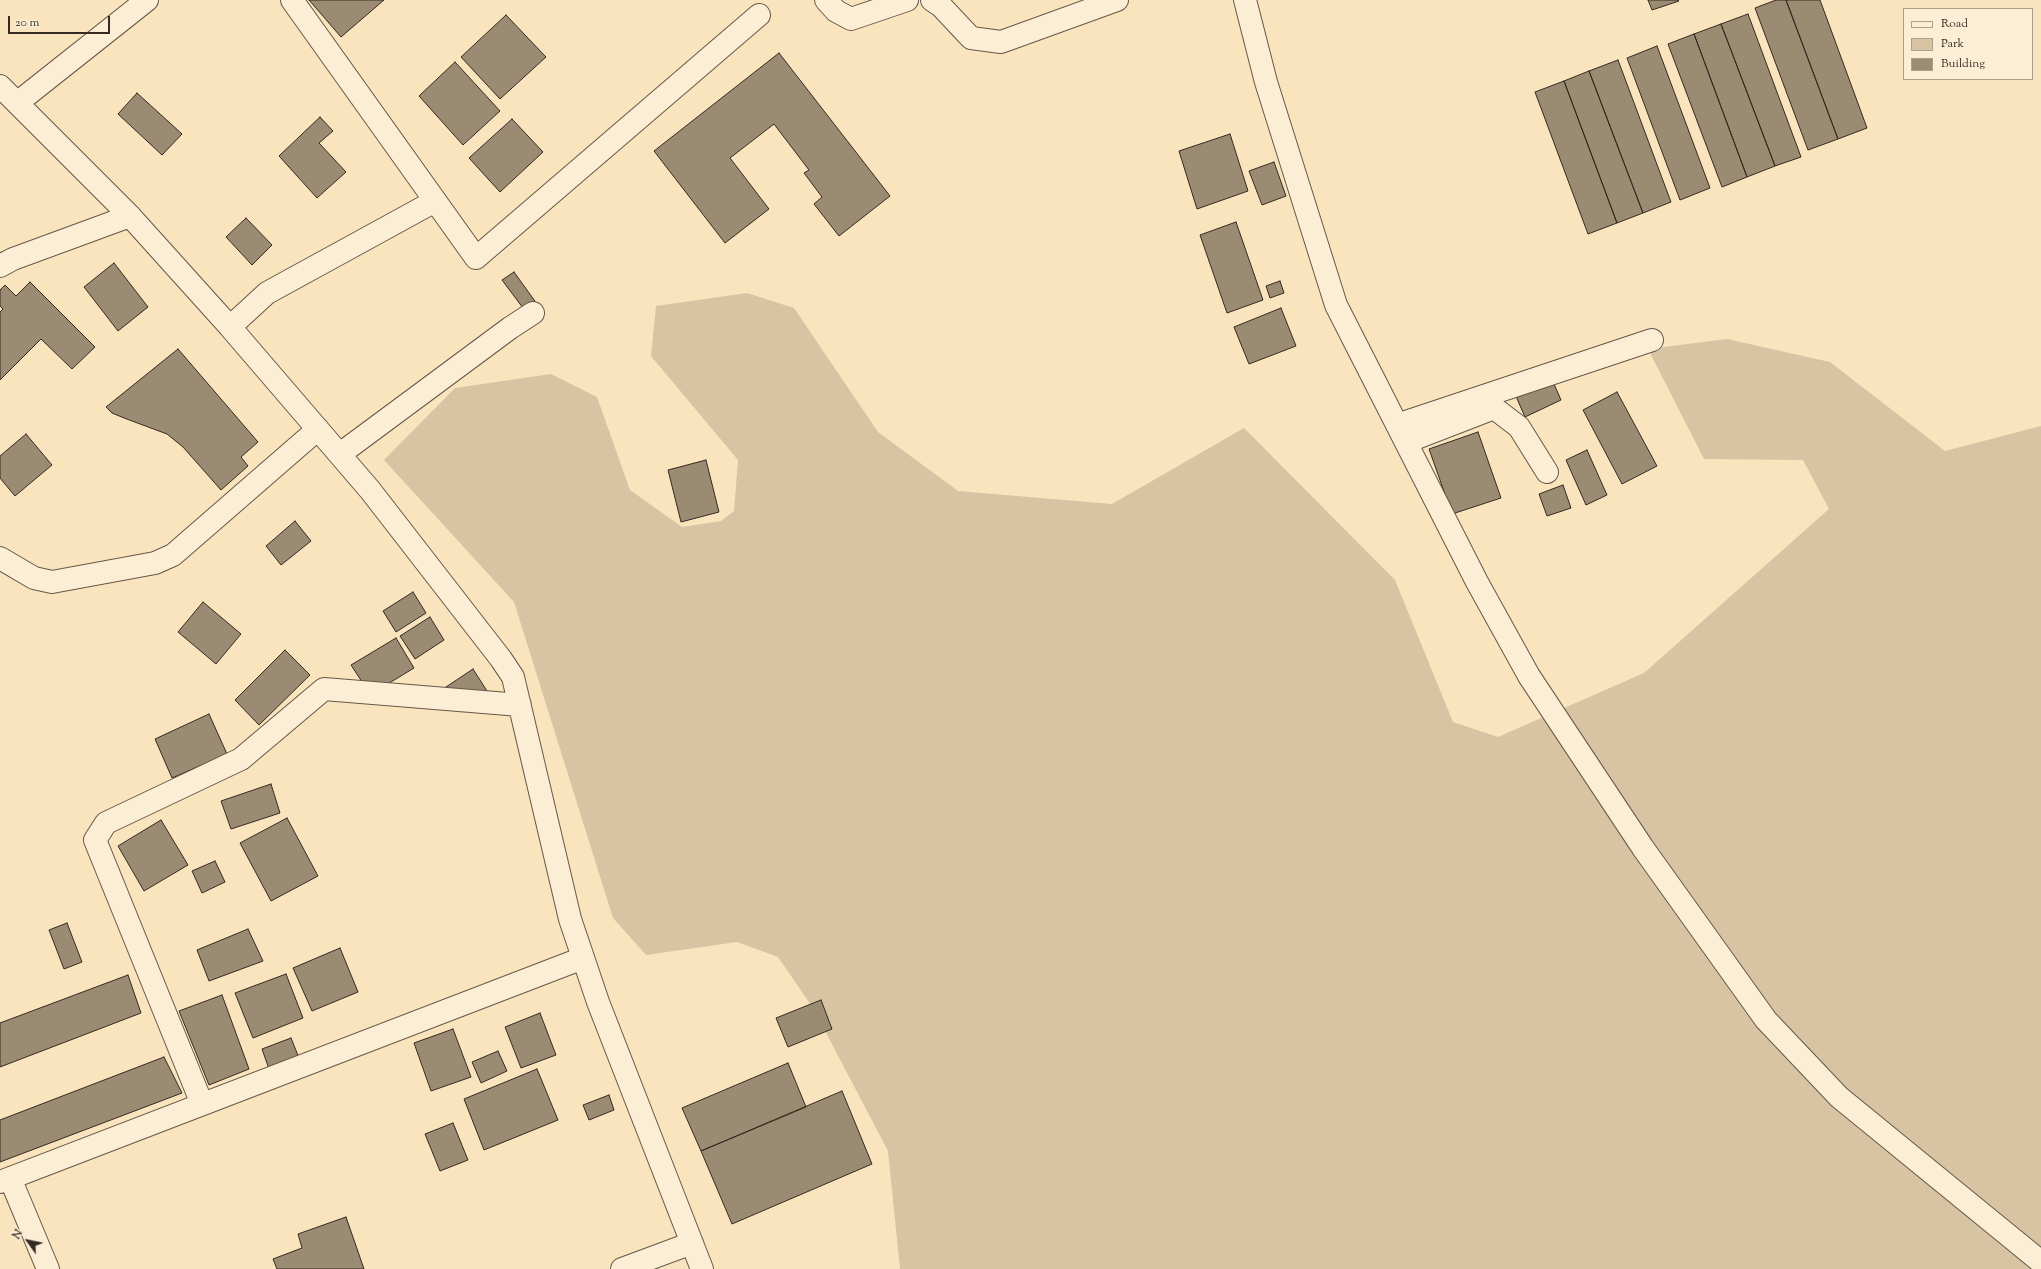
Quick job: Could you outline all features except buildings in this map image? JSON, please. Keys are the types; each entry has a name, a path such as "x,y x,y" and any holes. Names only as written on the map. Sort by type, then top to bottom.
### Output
{"street":[{"path":"17,103 147,0"},
{"path":"292,0 476,258 759,15"},
{"path":"826,0 836,11 851,19 907,0"},
{"path":"932,0 941,6 970,38 1001,42 1117,0"},
{"path":"1244,0 1266,82 1336,305 1477,582 1529,676 1643,848 1766,1020 1839,1097 2041,1262"},
{"path":"0,86 130,216 230,326 375,496 501,659 513,677 570,919 598,1002 702,1269"},
{"path":"230,326 267,293 435,201"},
{"path":"0,266 13,259 130,216"},
{"path":"340,454 510,328 533,313"},
{"path":"1402,434 1652,340"},
{"path":"1402,434 1494,408 1518,427 1547,472"},
{"path":"0,558 34,578 52,582 155,563 173,555 318,428"},
{"path":"202,1104 95,840 106,823 241,759 324,689 520,704"},
{"path":"48,1269 5,1180 583,958"},
{"path":"622,1269 692,1243"}],"green space":[{"path":"747,293 794,308 878,432 958,491 1112,504 1244,428 1395,580 1453,722 1498,737 1644,673 1829,509 1803,460 1704,459 1648,349 1727,339 1830,362 1945,451 2041,426 2041,1269 900,1269 888,1151 813,1008 778,957 737,942 646,955 613,918 514,602 384,460 455,388 551,374 597,397 630,490 682,527 721,521 734,511 738,460 651,356 656,306"}]}
